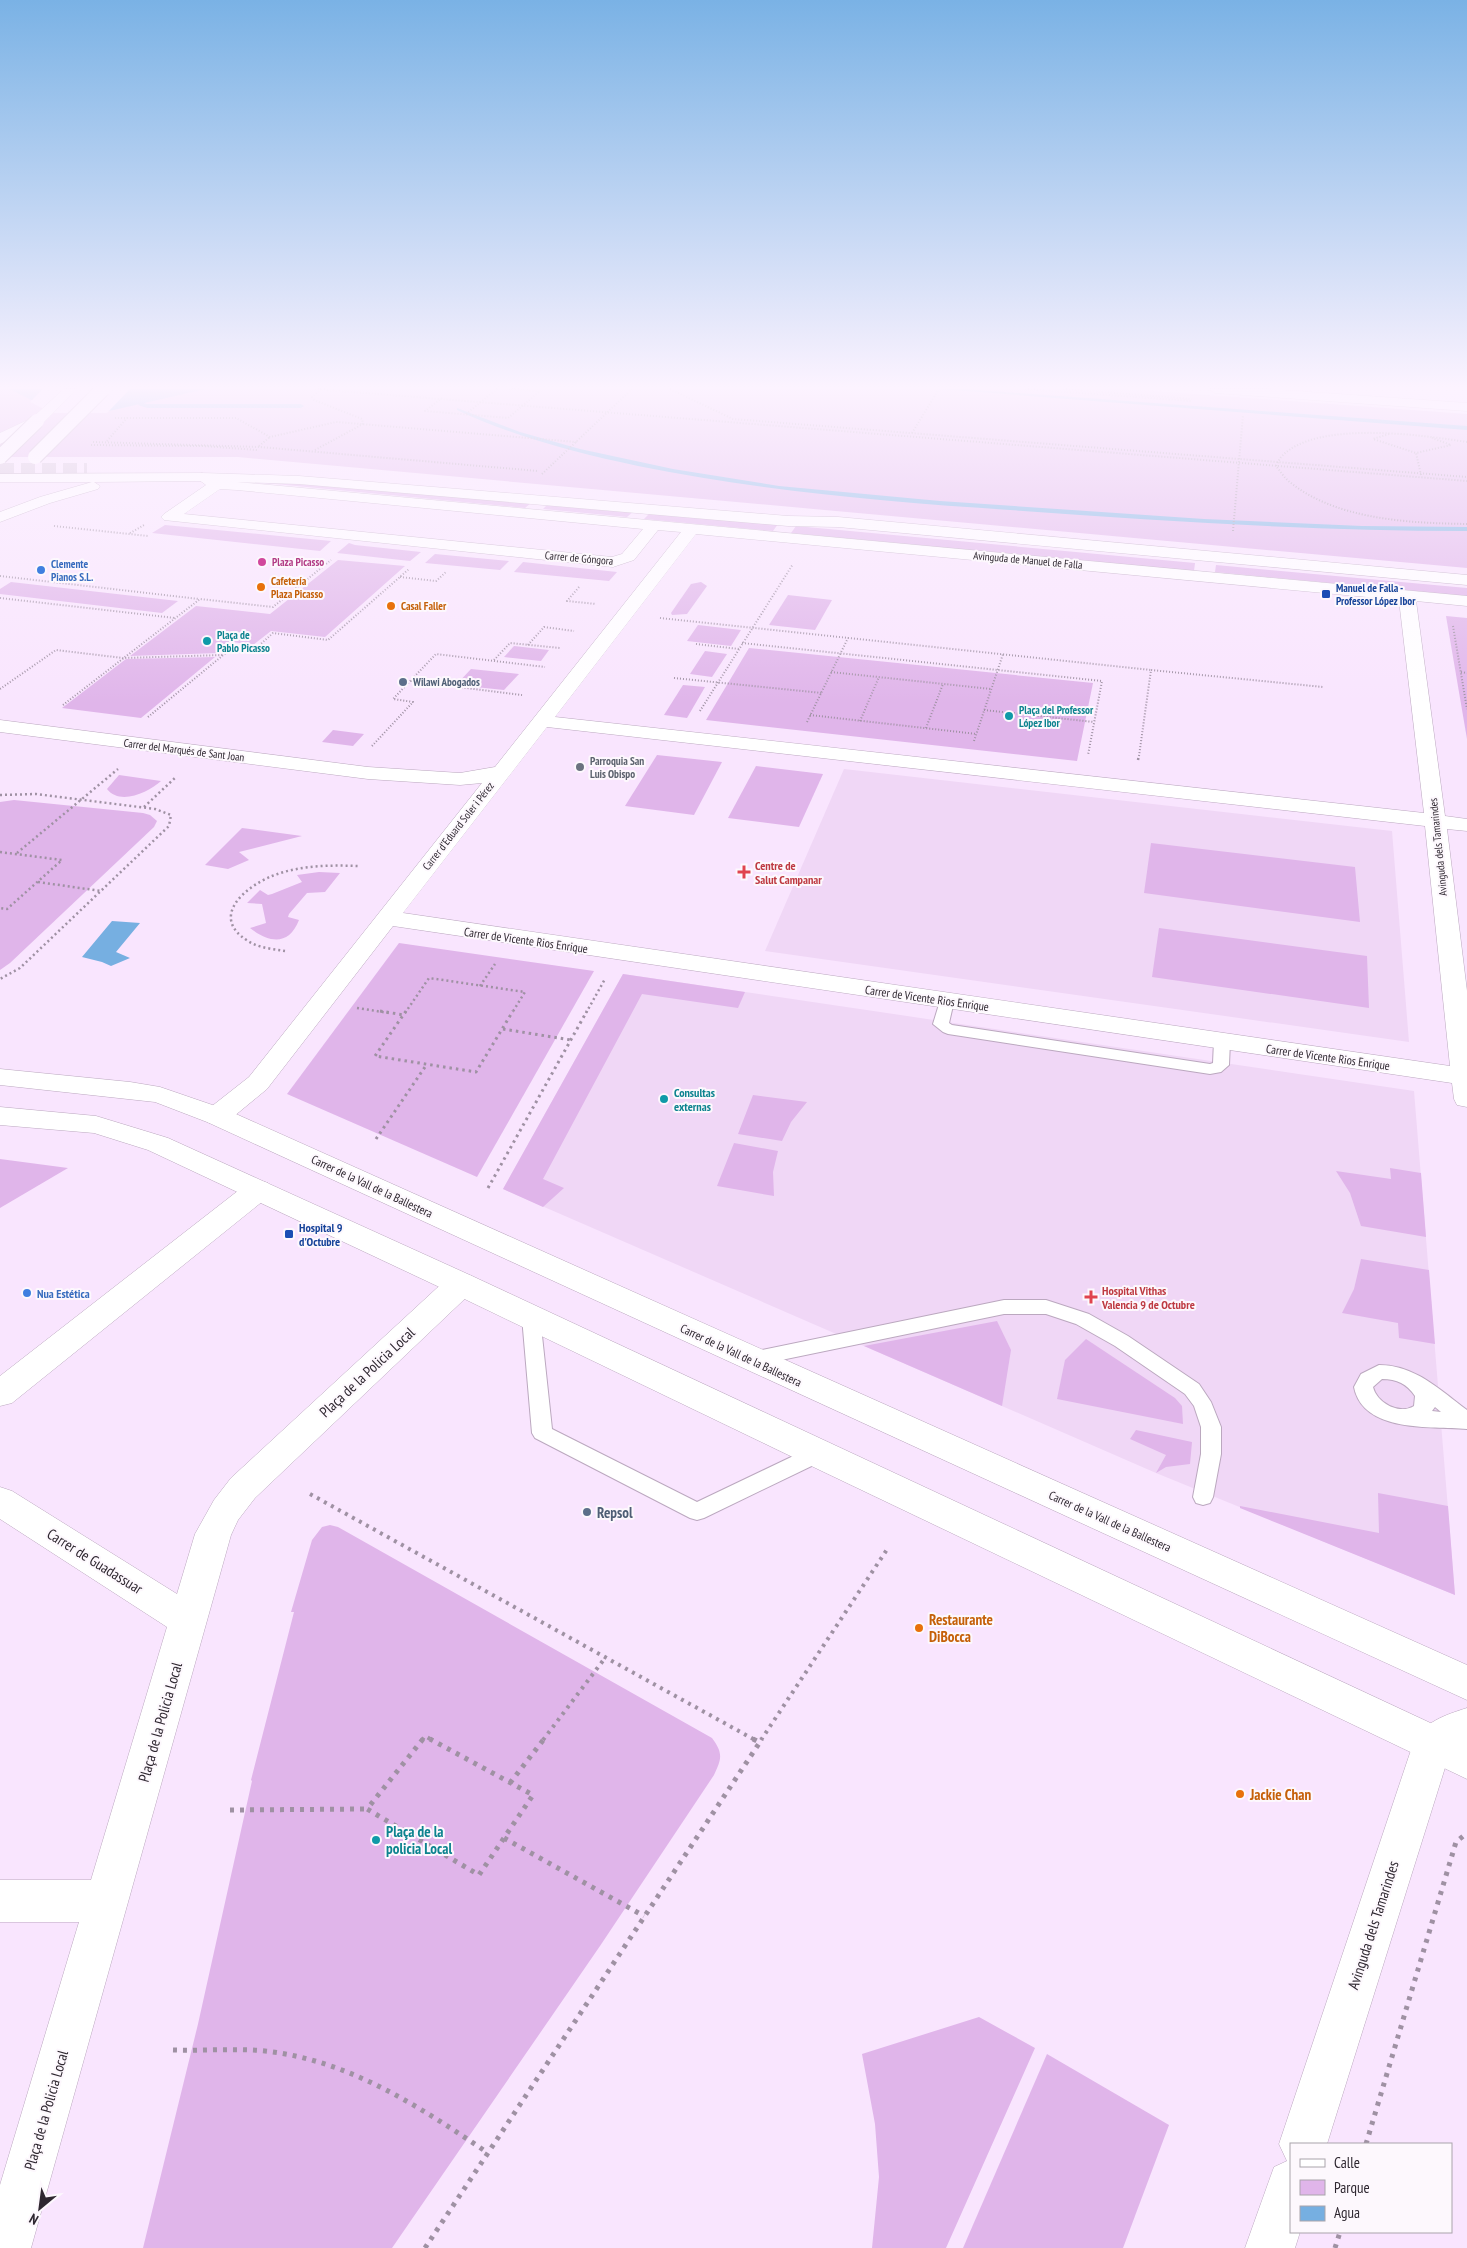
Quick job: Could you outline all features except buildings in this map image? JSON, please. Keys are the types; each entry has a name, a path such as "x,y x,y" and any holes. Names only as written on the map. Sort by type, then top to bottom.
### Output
{"street":[{"path":"0,517 45,500 68,494"},
{"name":"Carrer de Góngora","path":"202,494 169,516 613,562 628,557 654,525"},
{"name":"Avinguda de Manuel de Falla","path":"323,494 1467,601"},
{"name":"Avinguda de Manuel de Falla","path":"471,494 769,520 838,522"},
{"name":"Avinguda de Manuel de Falla","path":"546,494 792,515 838,522 1467,580"},
{"name":"Carrer d'Eduard Soler i Pérez","path":"216,1116 258,1083 692,529"},
{"name":"Avinguda dels Tamarindes","path":"1407,595 1466,1084"},
{"path":"542,720 1467,825"},
{"name":"Carrer del Marqués de Sant Joan","path":"0,726 368,774 460,779 489,776 500,772"},
{"name":"Carrer del Marqués de Sant Joan","path":"368,774 452,792 475,804"},
{"name":"Carrer de Vicente Rios Enrique","path":"387,918 1222,1042 1466,1084"},
{"name":"Carrer de la Vall de la Ballestera","path":"0,1077 130,1090 160,1095 216,1116 1467,1683"},
{"path":"0,1116 96,1125 158,1144 461,1284 817,1454 1456,1743"},
{"path":"0,1394 258,1190"},
{"name":"Plaça de la Policia Local","path":"6,2248 213,1534 226,1510 243,1488 461,1284"},
{"name":"Carrer de Guadassuar","path":"0,1501 189,1621"},
{"name":"Avinguda dels Tamarindes","path":"1304,2143 1456,1743"},
{"path":"0,1901 108,1901"},
{"path":"1270,2248 1290,2187"}],"lane":[{"path":"750,1359 1004,1307 1047,1308 1076,1317 1102,1330 1192,1389 1203,1401 1210,1415 1212,1432 1207,1480 1203,1497"},
{"path":"531,1317 542,1433 697,1512 817,1454"},
{"path":"1388,1372 1403,1375 1466,1420 1397,1417 1377,1409 1364,1394 1365,1381 1370,1375 1388,1372"},
{"path":"1408,1417 1416,1415 1426,1405 1426,1398 1417,1384"}],"path":[{"path":"1232,536 1235,494"},
{"path":"1307,494 1327,503 1368,514 1398,519 1467,524"},
{"path":"129,534 150,521"},
{"path":"54,526 141,535"},
{"path":"0,576 273,607 336,556"},
{"path":"698,714 797,557"},
{"path":"141,722 233,648 254,650 273,634 328,640 415,564"},
{"path":"400,577 436,581 451,567"},
{"path":"585,581 567,601 597,604"},
{"path":"0,598 175,618"},
{"path":"62,706 200,599"},
{"path":"660,618 1324,687"},
{"path":"1453,626 1467,709"},
{"path":"528,645 544,628 575,631"},
{"path":"804,728 848,638"},
{"path":"494,661 510,643 561,648"},
{"path":"742,643 1102,681 1087,757"},
{"path":"696,644 739,649"},
{"path":"0,689 56,650 123,658 224,655"},
{"path":"368,750 413,702 393,699 436,654 545,667"},
{"path":"974,743 1003,654"},
{"path":"1138,762 1151,670"},
{"path":"832,672 991,689"},
{"path":"1461,672 1467,672"},
{"path":"860,721 879,677"},
{"path":"674,678 822,693"},
{"path":"410,681 522,694"},
{"path":"926,728 943,684"},
{"path":"984,710 1094,722"},
{"path":"810,715 977,734"},
{"path":"17,854 122,766"},
{"path":"143,807 180,774"},
{"path":"0,796 23,793 143,807 165,811 171,815 169,826 20,968 0,980"},
{"path":"0,852 62,860 7,909 0,908"},
{"path":"285,951 267,948 248,941 237,932 230,922 230,911 234,902 245,890 261,880 285,872 306,866 330,864 359,866"},
{"path":"37,882 101,891"},
{"path":"480,986 497,961"},
{"path":"488,1188 607,977"},
{"path":"429,978 480,986 525,992 476,1072 375,1056 429,978"},
{"path":"354,1008 404,1015"},
{"path":"502,1030 571,1040"},
{"path":"376,1139 427,1064"},
{"path":"310,1494 759,1742"},
{"path":"425,2248 888,1548"},
{"path":"510,1782 605,1657"},
{"path":"230,1810 367,1810 478,1875 533,1796 424,1736 367,1810"},
{"path":"1366,2143 1456,1842 1467,1833"},
{"path":"504,1838 644,1916"},
{"path":"173,2050 265,2051 319,2062 374,2084 428,2113 488,2153"},
{"path":"1335,2248 1340,2233"}],"shaded area":[{"path":"844,769 1392,831 1409,1042 765,951"},
{"name":"Hospital Vithas Valencia 9 de Octubre","path":"623,974 1414,1091 1455,1595 1156,1473 503,1189"}],"green space":[{"path":"378,494 423,494 531,503 525,508"},
{"path":"647,494 1467,494 1467,568"},
{"path":"548,504 634,511 627,517 543,509"},
{"path":"650,513 778,524 773,531 644,519"},
{"path":"165,525 331,541 320,551 152,533"},
{"path":"796,526 1195,563 1194,571 791,533"},
{"path":"349,543 421,552 410,561 337,553"},
{"path":"435,554 509,561 500,570 425,563"},
{"path":"338,560 405,566 325,637 271,631 253,645 233,642 219,653 130,656 196,606 270,614"},
{"path":"523,562 617,572 609,581 514,572"},
{"path":"1216,565 1467,588 1467,596 1215,572"},
{"path":"11,582 178,601 162,613 0,594 0,589"},
{"path":"701,582 707,586 687,614 672,615 671,613 691,584"},
{"path":"788,595 832,600 815,630 769,625"},
{"path":"1446,616 1467,618 1467,739"},
{"path":"698,625 741,630 731,646 687,641"},
{"path":"514,646 549,650 541,661 504,657"},
{"path":"749,648 1093,683 1077,761 706,720"},
{"path":"705,651 727,654 712,677 690,674"},
{"path":"215,657 141,718 62,708 126,659"},
{"path":"471,669 519,674 504,690 456,685"},
{"path":"683,685 705,687 687,718 664,715"},
{"path":"333,730 364,734 353,746 322,742"},
{"path":"657,755 722,762 694,815 625,806"},
{"path":"756,766 823,774 799,827 728,818"},
{"path":"119,775 161,781 134,796 119,796 107,789"},
{"path":"14,800 143,813 150,815 157,821 154,827 10,963 0,970 0,802"},
{"path":"242,828 302,836 239,852 249,860 228,869 205,865"},
{"path":"1151,843 1355,867 1360,922 1144,893"},
{"path":"319,872 340,873 325,892 307,893 289,914 288,917 299,920 290,934 284,938 271,939 250,928 266,923 262,904 247,903 260,890 268,895 272,894 302,882 297,875"},
{"path":"1159,928 1367,956 1369,1008 1152,977"},
{"path":"399,943 594,971 477,1177 287,1094"},
{"path":"623,974 745,992 738,1008 642,994 543,1179 564,1188 543,1207 503,1189"},
{"path":"753,1095 807,1102 791,1122 782,1141 738,1134"},
{"path":"734,1143 778,1151 773,1172 774,1196 717,1186"},
{"path":"0,1159 68,1168 0,1208"},
{"path":"1390,1168 1421,1173 1426,1237 1361,1226 1350,1193 1336,1171 1391,1179"},
{"path":"1361,1259 1429,1270 1435,1344 1399,1338 1398,1323 1342,1313 1354,1289"},
{"path":"997,1321 1011,1350 1002,1406 864,1346"},
{"path":"1086,1339 1175,1398 1182,1406 1183,1424 1057,1399 1065,1360"},
{"path":"1136,1430 1192,1442 1190,1464 1166,1467 1156,1473 1166,1455 1130,1439"},
{"path":"1378,1493 1448,1506 1455,1595 1240,1508 1240,1506 1379,1533"},
{"path":"330,1525 338,1527 712,1738 720,1752 719,1764 714,1775 600,1946 392,2248 143,2248 198,2024 251,1780 294,1612 291,1612 312,1540 322,1527"},
{"path":"979,2017 1035,2048 946,2248 872,2248 879,2177 875,2124 862,2054"},
{"path":"1047,2054 1169,2125 1123,2248 963,2248"}],"water":[{"path":"112,921 140,923 116,952 130,958 111,966 82,957"}],"waterway":[{"path":"831,494 1204,521 1362,528 1467,529"}],"place":[{"name":"Plaza Picasso","path":"262,562"},
{"name":"Clemente Pianos S.L.","path":"41,570"},
{"name":"Cafetería Plaza Picasso","path":"261,587"},
{"name":"Manuel de Falla - Professor López Ibor","path":"1326,594"},
{"name":"Casal Faller","path":"391,606"},
{"name":"Plaça de Pablo Picasso","path":"207,641"},
{"name":"Wilawi Abogados","path":"403,682"},
{"name":"Plaça del Professor López Ibor","path":"1009,716"},
{"name":"Parroquia San Luis Obispo","path":"580,767"},
{"name":"Centre de Salut Campanar","path":"744,872"},
{"name":"Consultas externas","path":"664,1099"},
{"name":"Hospital 9 d'Octubre","path":"289,1234"},
{"name":"Nua Estética","path":"27,1293"},
{"name":"Hospital Vithas Valencia 9 de Octubre","path":"1091,1297"},
{"name":"Repsol","path":"587,1512"},
{"name":"Restaurante DiBocca","path":"919,1628"},
{"name":"Jackie Chan","path":"1240,1794"},
{"name":"Plaça de la policia Local","path":"376,1840"}]}
